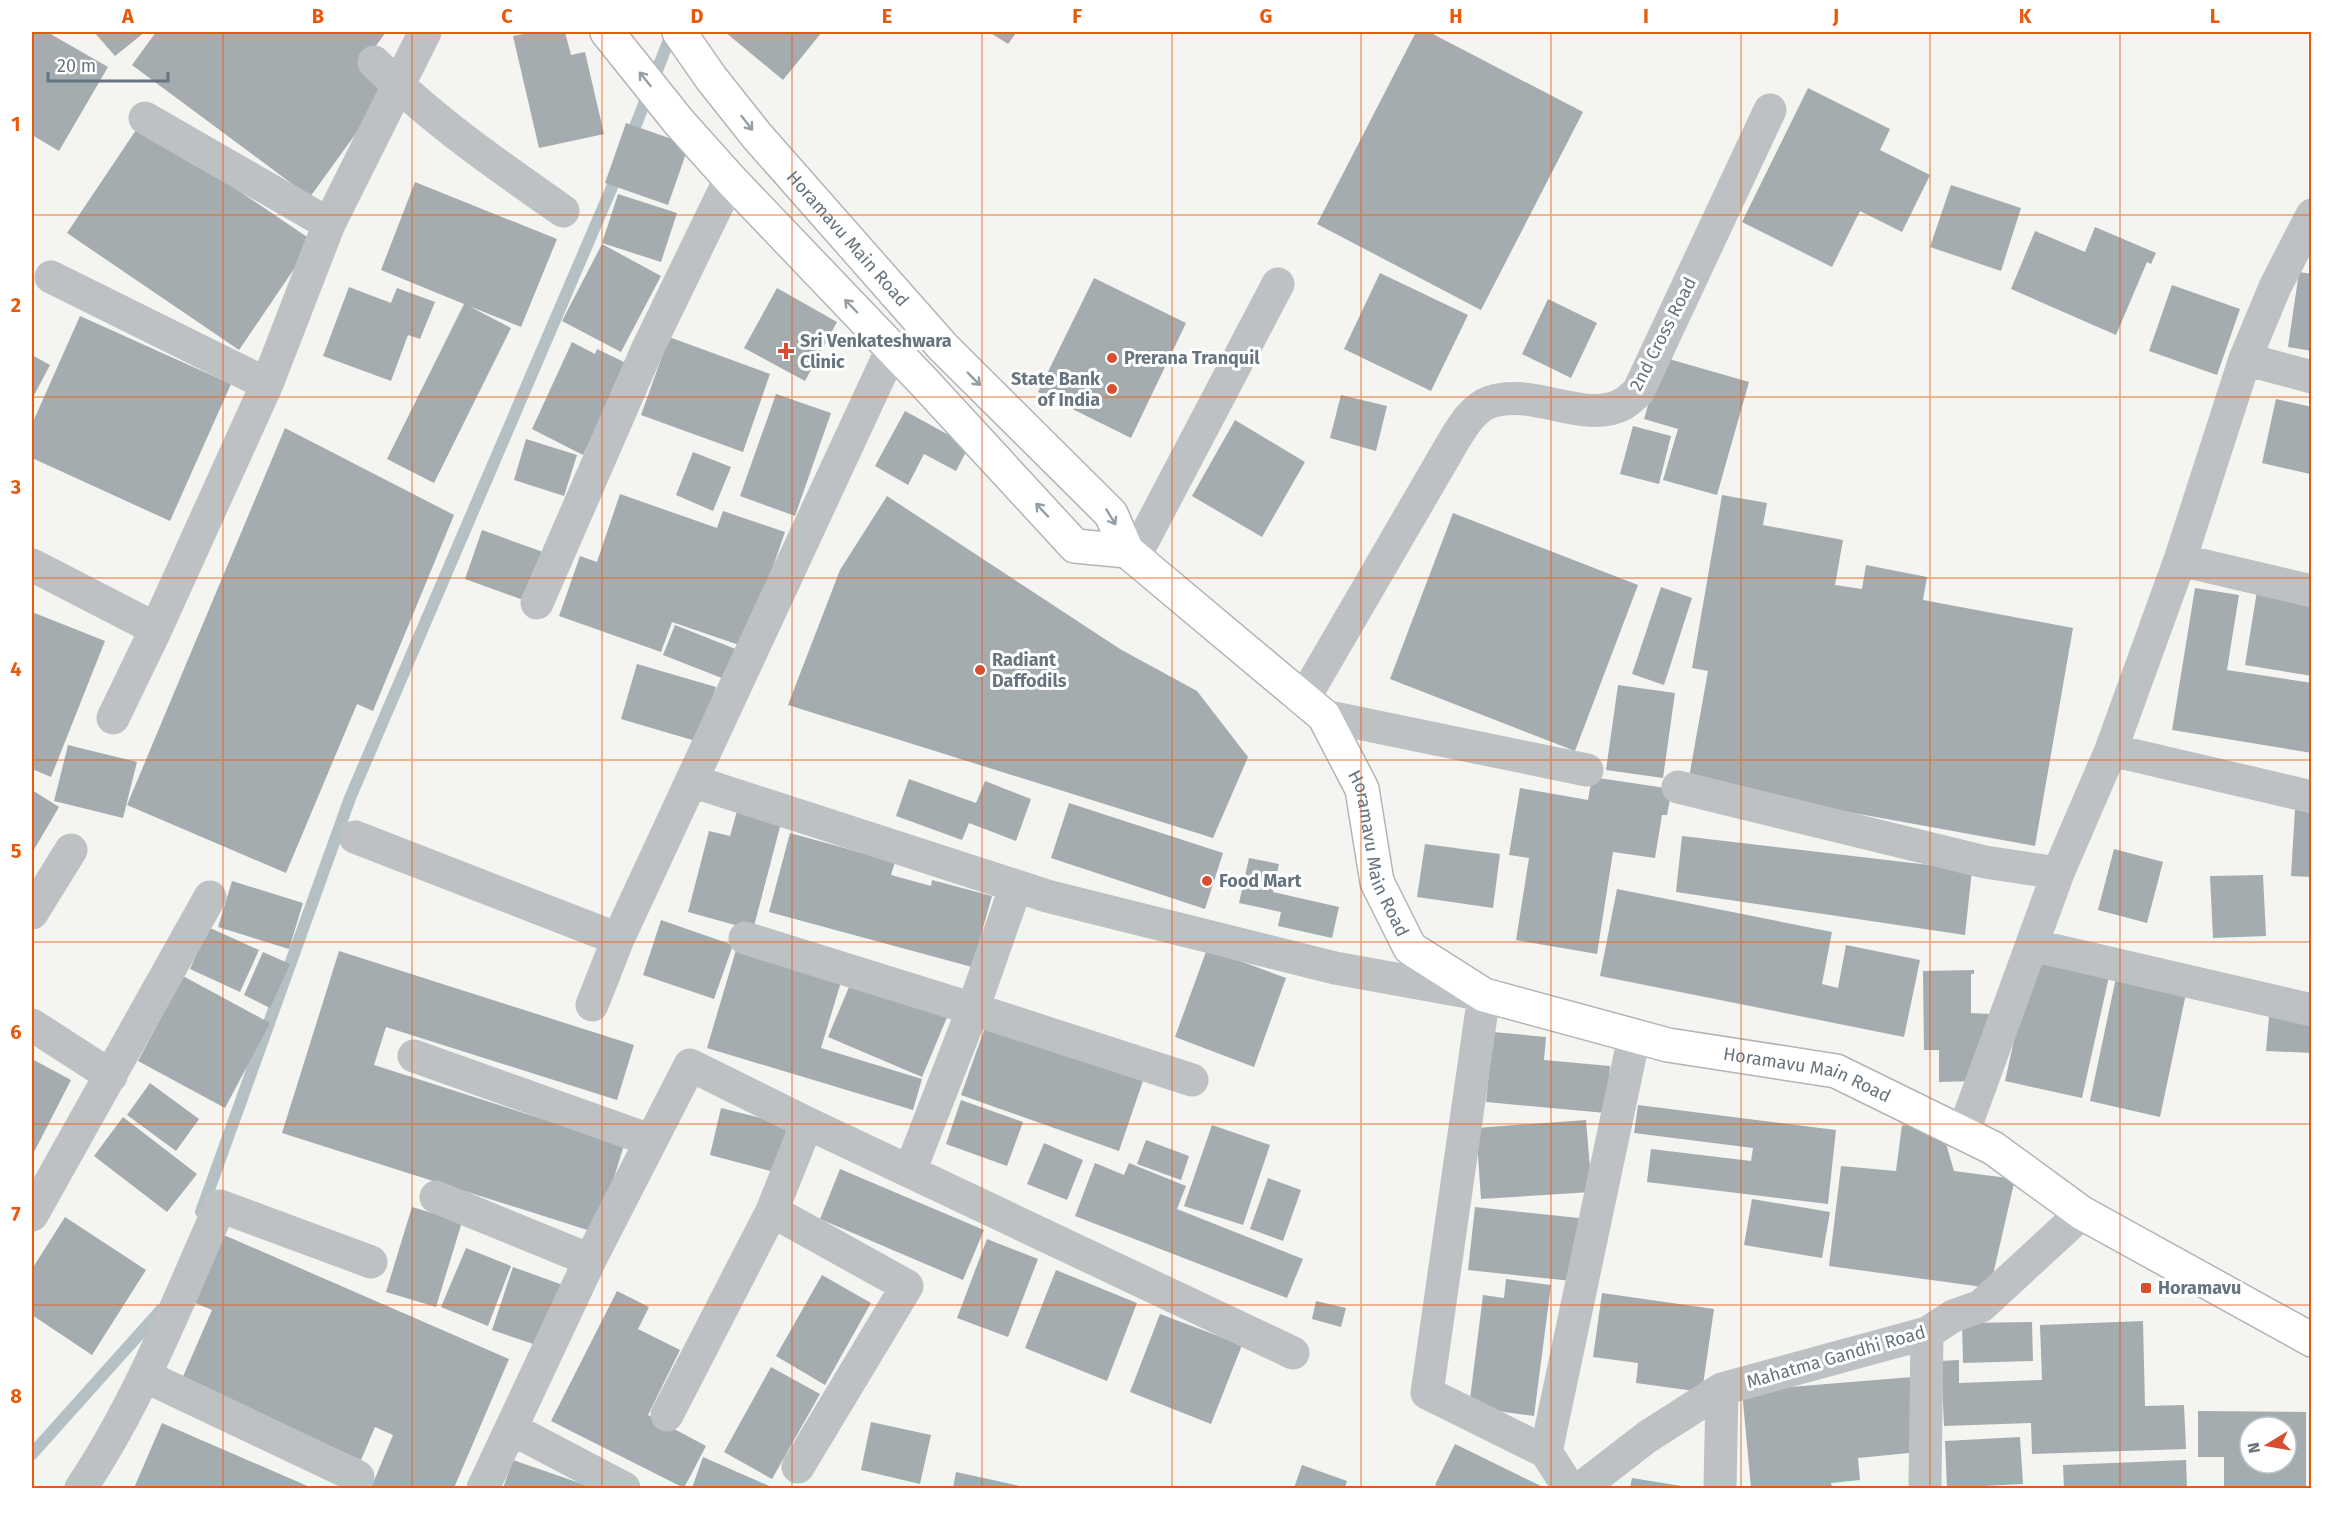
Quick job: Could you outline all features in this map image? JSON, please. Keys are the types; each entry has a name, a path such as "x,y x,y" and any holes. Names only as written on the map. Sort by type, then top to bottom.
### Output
{"main road":[{"name":"Horamavu Main Road","path":"679,32 711,78 757,136 943,347 1111,514 1131,554 1313,708 1362,789 1377,882 1410,948 1484,995 1668,1045 1836,1071 1993,1148 2082,1213 2312,1340"},
{"path":"610,33 680,122 730,179 1076,546 1131,554"}],"street":[{"path":"113,718 267,384 329,224 424,32"},
{"path":"374,62 397,86 477,150 563,211"},
{"name":"2nd Cross Road","path":"1313,708 1469,417 1490,402 1521,398 1598,411 1622,405 1638,392 1770,110"},
{"path":"145,118 329,224"},
{"path":"537,603 647,350 730,179"},
{"path":"1963,1133 2058,873 2111,750 2180,560 2245,359 2275,287 2312,215"},
{"path":"51,277 267,384"},
{"path":"1131,554 1278,284"},
{"path":"592,1005 618,939 892,349"},
{"path":"2245,359 2312,377"},
{"path":"2180,560 2312,591"},
{"path":"32,565 156,629"},
{"path":"1313,708 1587,770"},
{"path":"2111,750 2312,797"},
{"path":"692,781 1016,886 1335,968 1484,995 1427,1394 1546,1452 1569,1488"},
{"path":"1678,787 1985,862 2058,873"},
{"path":"355,837 618,939"},
{"path":"32,913 72,850"},
{"path":"910,1171 974,1009 1016,886"},
{"path":"32,1215 210,897"},
{"path":"745,938 1192,1080"},
{"path":"2032,945 2312,1010"},
{"path":"32,1025 111,1076"},
{"path":"1546,1452 1634,1037"},
{"path":"414,1056 650,1140"},
{"path":"483,1488 590,1260 690,1065 1096,1262 1293,1353"},
{"path":"667,1415 772,1211 807,1123"},
{"path":"436,1197 590,1260"},
{"path":"81,1488 106,1451 145,1376 220,1206 371,1262"},
{"path":"772,1211 907,1286 798,1467"},
{"name":"Mahatma Gandhi Road","path":"1581,1488 1647,1437 1722,1389 1927,1333 1953,1316 1981,1306 2082,1213"},
{"path":"1925,1488 1927,1333"},
{"path":"145,1376 358,1477"},
{"path":"1720,1488 1722,1389"},
{"path":"512,1429 624,1488"}],"building":[{"path":"32,32 47,32 108,67 59,151 32,135"},
{"path":"94,32 145,32 115,56"},
{"path":"156,32 386,32 362,65 383,96 310,197 132,65"},
{"path":"535,32 565,32 571,55 585,52 604,134 539,148 513,36"},
{"path":"725,32 822,32 783,80"},
{"path":"989,32 1017,32 1008,44"},
{"path":"1416,32 1429,32 1583,112 1481,310 1317,224"},
{"path":"1808,88 1890,129 1880,150 1930,175 1902,232 1860,211 1832,267 1742,222"},
{"path":"626,123 689,145 668,205 605,183"},
{"path":"140,124 313,241 239,350 67,233"},
{"path":"415,182 557,239 521,327 469,306 511,328 434,483 387,459 464,304 381,270"},
{"path":"1951,185 2021,208 2001,271 1930,247"},
{"path":"618,194 677,213 661,262 602,243"},
{"path":"2095,227 2156,253 2151,264 2147,262 2116,335 2011,289 2035,231 2085,252"},
{"path":"602,244 661,276 621,352 562,321"},
{"path":"2299,272 2312,274 2312,351 2288,347"},
{"path":"1380,273 1468,315 1431,391 1344,349"},
{"name":"Prerana Tranquil","path":"1094,278 1186,323 1131,438 1038,392"},
{"path":"2172,285 2240,309 2217,375 2149,351"},
{"path":"349,287 391,303 397,288 435,302 420,339 408,335 391,381 323,356"},
{"path":"777,288 837,322 805,381 744,348"},
{"path":"1548,299 1597,323 1571,378 1522,354"},
{"path":"80,316 231,384 170,521 32,458 32,424"},
{"path":"669,337 770,374 743,452 641,415"},
{"path":"572,342 595,354 597,349 628,364 583,455 532,429"},
{"path":"32,355 50,365 32,399"},
{"path":"1662,357 1749,382 1717,495 1663,480 1678,429 1644,419"},
{"path":"776,394 831,413 795,516 740,496"},
{"path":"1341,395 1387,406 1376,451 1330,438"},
{"path":"2276,399 2312,407 2310,474 2262,463"},
{"path":"905,411 969,446 956,471 924,454 908,485 875,466"},
{"path":"1235,420 1305,462 1262,537 1192,496"},
{"path":"1633,426 1671,436 1659,484 1620,474"},
{"path":"285,428 454,515 373,711 357,704 286,873 127,805"},
{"path":"526,439 577,455 564,496 514,480"},
{"path":"693,452 731,467 713,511 676,495"},
{"path":"620,494 717,528 723,511 785,532 745,647 672,622 661,652 559,616 580,556 597,562"},
{"path":"1722,495 1767,503 1763,525 1843,540 1835,585 1862,589 1866,565 1927,577 1923,600 2073,628 2035,846 1688,783 1708,671 1692,668"},
{"name":"Radiant Daffodils","path":"887,496 1120,649 1197,691 1248,757 1213,838 788,705 840,570"},
{"path":"1453,513 1638,585 1575,751 1390,679"},
{"path":"482,530 543,552 526,601 465,579"},
{"path":"1661,587 1692,598 1664,685 1632,674"},
{"path":"2195,588 2239,595 2227,670 2312,683 2312,753 2172,730"},
{"path":"2257,591 2312,601 2312,676 2245,665"},
{"path":"32,612 105,641 51,777 32,769"},
{"path":"675,625 743,652 732,682 663,655"},
{"path":"637,664 716,687 699,742 621,719"},
{"path":"1618,685 1675,693 1663,778 1606,770"},
{"path":"68,745 137,762 123,818 54,801"},
{"path":"1592,777 1672,789 1667,815 1662,815 1655,858 1613,852 1597,954 1516,940 1529,858 1509,855 1520,788 1588,800"},
{"path":"909,779 976,803 985,781 1031,799 1016,841 969,823 962,840 896,816"},
{"path":"32,790 59,807 32,853"},
{"path":"1069,803 1223,853 1205,909 1051,858"},
{"path":"2295,809 2312,810 2312,877 2291,876"},
{"path":"737,811 781,823 753,930 688,912 709,831 730,836"},
{"path":"790,833 895,862 891,875 931,886 932,880 992,896 972,967 769,912"},
{"path":"1682,836 1972,870 1965,935 1676,892"},
{"path":"1425,844 1500,854 1493,908 1417,897"},
{"path":"2114,849 2163,862 2147,923 2098,910"},
{"path":"1249,858 1279,864 1273,892 1339,907 1332,938 1278,926 1281,912 1239,903"},
{"path":"2263,875 2266,936 2213,938 2210,876"},
{"path":"232,881 303,903 289,949 218,927"},
{"path":"1617,889 1832,932 1822,984 1838,988 1846,945 1920,960 1904,1037 1600,976"},
{"path":"661,920 733,945 714,999 643,975"},
{"path":"208,927 259,950 240,992 190,969"},
{"path":"1207,949 1286,978 1254,1067 1175,1037"},
{"path":"736,950 841,982 821,1048 922,1079 913,1110 707,1048"},
{"path":"339,951 634,1045 617,1100 386,1027 374,1065 624,1145 597,1233 282,1133"},
{"path":"263,952 290,964 270,1008 244,995"},
{"path":"2033,955 2110,972 2082,1098 2005,1081"},
{"path":"1974,970 1974,974 1971,974 1971,1013 1991,1014 1976,1081 1939,1082 1939,1050 1924,1050 1923,971"},
{"path":"2117,973 2187,989 2160,1117 2090,1101"},
{"path":"854,975 948,1015 922,1077 828,1037"},
{"path":"183,976 270,1023 225,1108 138,1061"},
{"path":"2269,1017 2312,1019 2312,1053 2266,1051"},
{"path":"988,1019 1145,1075 1119,1151 961,1095"},
{"path":"1493,1032 1546,1037 1544,1060 1610,1066 1606,1113 1486,1102"},
{"path":"32,1059 71,1080 32,1156"},
{"path":"150,1083 199,1119 176,1151 127,1115"},
{"path":"961,1100 1023,1122 1007,1166 946,1144"},
{"path":"1638,1105 1836,1130 1828,1204 1647,1182 1651,1149 1751,1161 1753,1148 1634,1133"},
{"path":"721,1108 793,1126 782,1174 710,1155"},
{"path":"123,1117 197,1174 167,1212 94,1156"},
{"path":"1586,1120 1592,1192 1481,1199 1476,1128"},
{"path":"1212,1125 1270,1145 1243,1225 1184,1206"},
{"path":"1902,1125 1942,1130 1954,1171 2015,1179 1990,1288 1829,1266 1841,1166 1896,1171"},
{"path":"1146,1140 1189,1156 1181,1180 1137,1164"},
{"path":"1044,1143 1083,1160 1067,1200 1027,1184"},
{"path":"1095,1163 1124,1175 1129,1163 1186,1186 1177,1209 1303,1259 1287,1298 1075,1216"},
{"path":"840,1169 984,1230 963,1280 820,1219"},
{"path":"1268,1178 1301,1190 1283,1241 1250,1229"},
{"path":"1752,1199 1830,1212 1822,1258 1744,1245"},
{"path":"412,1207 462,1222 436,1307 386,1292"},
{"path":"1475,1207 1579,1218 1572,1281 1468,1270"},
{"path":"65,1217 146,1270 92,1355 32,1315 32,1269"},
{"path":"217,1232 509,1359 454,1488 371,1488 393,1435 375,1427 361,1460 181,1381 212,1310 188,1300"},
{"path":"987,1239 1038,1259 1008,1337 957,1318"},
{"path":"466,1248 511,1266 488,1326 441,1307"},
{"path":"513,1267 563,1285 542,1347 492,1330"},
{"path":"1056,1270 1137,1303 1107,1381 1025,1348"},
{"path":"822,1275 871,1303 825,1385 776,1356"},
{"path":"1506,1279 1551,1285 1534,1416 1469,1407 1483,1295 1504,1298"},
{"path":"617,1291 649,1307 638,1329 680,1350 648,1415 706,1446 684,1488 551,1421"},
{"path":"1602,1293 1714,1309 1702,1392 1636,1383 1638,1363 1593,1357"},
{"path":"1316,1301 1346,1308 1341,1327 1312,1319"},
{"path":"1160,1314 1242,1345 1211,1424 1130,1392"},
{"path":"2143,1321 2145,1406 2184,1405 2186,1449 2032,1454 2031,1423 1944,1426 1941,1361 1959,1360 1959,1383 2042,1380 2040,1325"},
{"path":"2032,1322 2033,1361 1963,1363 1962,1323"},
{"path":"771,1367 820,1394 772,1479 724,1452"},
{"path":"1912,1377 1919,1452 1858,1458 1860,1480 1831,1483 1832,1488 1751,1488 1742,1391"},
{"path":"2198,1411 2306,1412 2306,1488 2224,1488 2224,1457 2198,1457"},
{"path":"871,1422 931,1435 920,1484 861,1470"},
{"path":"162,1423 312,1488 134,1488"},
{"path":"2020,1437 2023,1484 1947,1488 1945,1441"},
{"path":"1455,1444 1545,1488 1441,1488 1435,1485"},
{"path":"703,1457 774,1488 692,1488"},
{"path":"513,1460 594,1488 503,1488"},
{"path":"2186,1460 2187,1488 2064,1488 2063,1465"},
{"path":"1302,1465 1347,1481 1345,1488 1294,1488"},
{"path":"956,1472 1029,1488 953,1488"},
{"path":"1632,1478 1688,1487 1688,1488 1630,1488"}],"waterway":[{"path":"630,140 672,32"},
{"path":"201,1212 350,798 618,173"},
{"path":"32,1454 161,1310"}],"place":[{"name":"Sri Venkateshwara Clinic","path":"786,351"},
{"name":"Prerana Tranquil","path":"1112,358"},
{"name":"State Bank of India","path":"1112,389"},
{"name":"Radiant Daffodils","path":"980,670"},
{"name":"Food Mart","path":"1207,881"},
{"name":"Horamavu","path":"2146,1288"}]}
